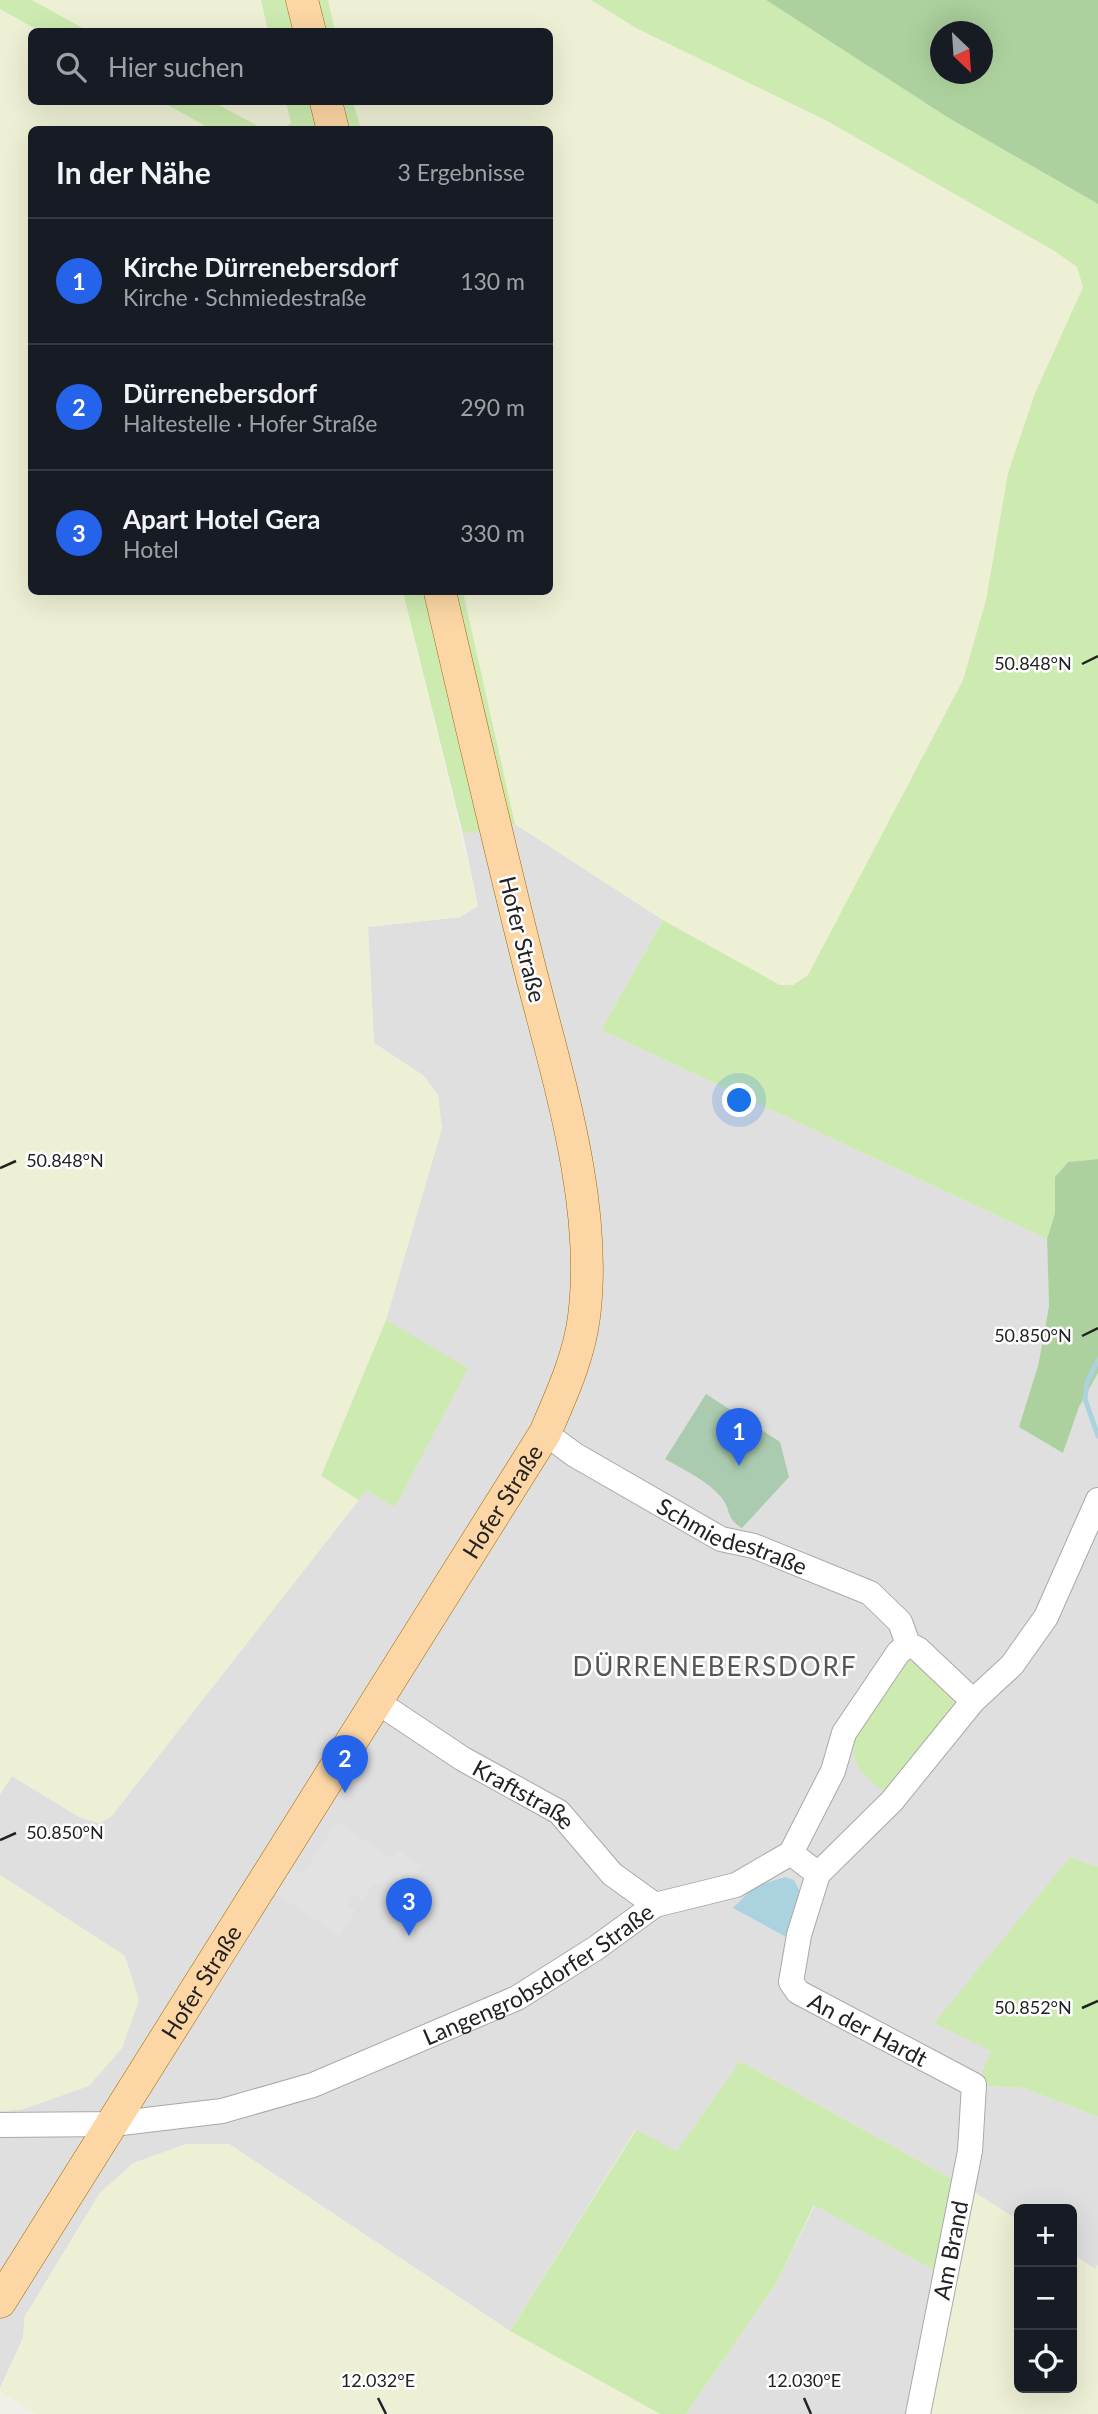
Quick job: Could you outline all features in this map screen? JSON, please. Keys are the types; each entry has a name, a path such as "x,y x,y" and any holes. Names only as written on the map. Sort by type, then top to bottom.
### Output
{"main road":[{"path":"302,0 309,28"},
{"path":"327,105 331,126"},
{"name":"Hofer Straße","path":"0,2302 545,1433 569,1378 584,1319 585,1237 561,1093 441,595"}],"street":[{"name":"Schmiedestraße","path":"545,1433 575,1455 721,1539 754,1546 870,1593 900,1622 908,1644 918,1649 973,1701"},
{"path":"908,1644 898,1653 845,1733 833,1771 792,1853 818,1874 892,1801 973,1701 1012,1665 1046,1617 1098,1500"},
{"name":"Kraftstraße","path":"376,1701 463,1759 559,1812 612,1874 655,1906"},
{"name":"Langengrobsdorfer Straße","path":"0,2126 113,2124 222,2111 313,2085 517,1998 655,1906 736,1885 792,1853"},
{"name":"An der Hardt","path":"818,1874 799,1935 791,1982 798,1992 974,2085"},
{"name":"Am Brand","path":"918,2414 970,2151 974,2085"}],"shaded area":[{"path":"515,824 663,920 601,1030 1047,1239 1049,1306 1038,1366 1063,1453 1079,1407 1098,1373 1098,1867 1070,1857 992,2051 988,2086 1024,2088 1098,2117 1098,2265 1095,2269 1077,2257 1077,2204 1014,2204 1014,2218 968,2188 740,2061 677,2152 635,2130 510,2331 229,2144 25,2316 23,2338 0,2388 0,2111 24,2109 125,1956 0,1875 0,1794 12,1776 81,1818 366,1490 394,1506 467,1369 386,1320 442,1127 424,1076 374,1043 368,927 460,917 478,906 463,834"},
{"path":"337,1822 393,1859 399,1851 421,1865 404,1890 392,1882 373,1885 363,1900 355,1895 348,1905 356,1911 339,1936 273,1892 289,1867 302,1874"},
{"path":"815,2205 939,2273 910,2414 686,2414 777,2282"}],"green space":[{"path":"0,0 32,0 83,28 34,28 0,9"},
{"path":"32,0 261,0 267,28 83,28"},
{"path":"261,0 328,0 334,28 267,28"},
{"path":"328,0 591,0 636,28 827,121 1056,252 1077,267 1083,286 1035,393 1008,473 986,600 963,680 808,975 793,985 780,985 663,920 515,824 464,595 553,595 553,126 360,126 354,105 553,105 553,28 334,28"},
{"path":"591,0 766,0 947,117 1098,204 1098,1159 1068,1162 1055,1177 1055,1213 1047,1239 601,1030 663,920 780,985 793,985 808,975 963,680 986,600 1008,473 1035,393 1083,287 1077,267 1056,252 827,121 636,28"},
{"path":"766,0 1098,0 1098,204 947,117"},
{"path":"0,9 34,28 28,28 28,105 167,105 206,126 28,126 28,595 404,595 478,906 460,917 368,927 374,1043 424,1076 438,1095 442,1128 386,1320 321,1476 359,1500 111,1817 99,1823 81,1818 12,1776 0,1794"},
{"path":"167,105 219,105 258,126 206,126"},
{"path":"220,105 287,105 291,123 286,126 258,126"},
{"path":"287,105 354,105 360,126 287,126 291,123"},
{"path":"404,595 464,595 515,824 463,834"},
{"path":"1098,1159 1098,1373 1079,1407 1063,1453 1019,1427 1038,1366 1049,1306 1047,1239 1055,1213 1055,1177 1068,1162"},
{"path":"386,1320 468,1368 395,1507 366,1490 359,1500 321,1476"},
{"path":"706,1394 780,1442 789,1477 742,1528 733,1521 724,1502 709,1485 665,1459"},
{"path":"916,1660 955,1697 951,1711 886,1793 860,1771 854,1753 855,1739 867,1711 877,1697 906,1662"},
{"path":"1070,1857 1098,1867 1098,2117 1024,2088 988,2086 982,2072 991,2051 934,2023"},
{"path":"0,1875 125,1956 139,2000 122,2048 89,2086 24,2109 0,2111"},
{"path":"740,2061 968,2188 939,2273 814,2205 777,2282 686,2414 660,2414 510,2331 636,2130 677,2151"},
{"path":"186,2144 229,2144 510,2331 660,2414 36,2414 0,2391 23,2338 25,2316 99,2194 133,2163"},
{"path":"968,2188 1014,2218 1014,2393 1077,2393 1077,2257 1095,2269 1098,2265 1098,2414 927,2414"}],"water":[{"path":"785,1877 794,1880 802,1895 790,1939 733,1908 755,1886"}],"waterway":[{"path":"1098,1360 1087,1382 1085,1399 1098,1436"}],"place":[{"name":"Kirche Dürrenebersdorf","path":"739,1466"},
{"name":"Dürrenebersdorf","path":"345,1793"},
{"name":"Apart Hotel Gera","path":"409,1936"}],"district":[{"name":"DÜRRENEBERSDORF","path":"715,1666"}]}
